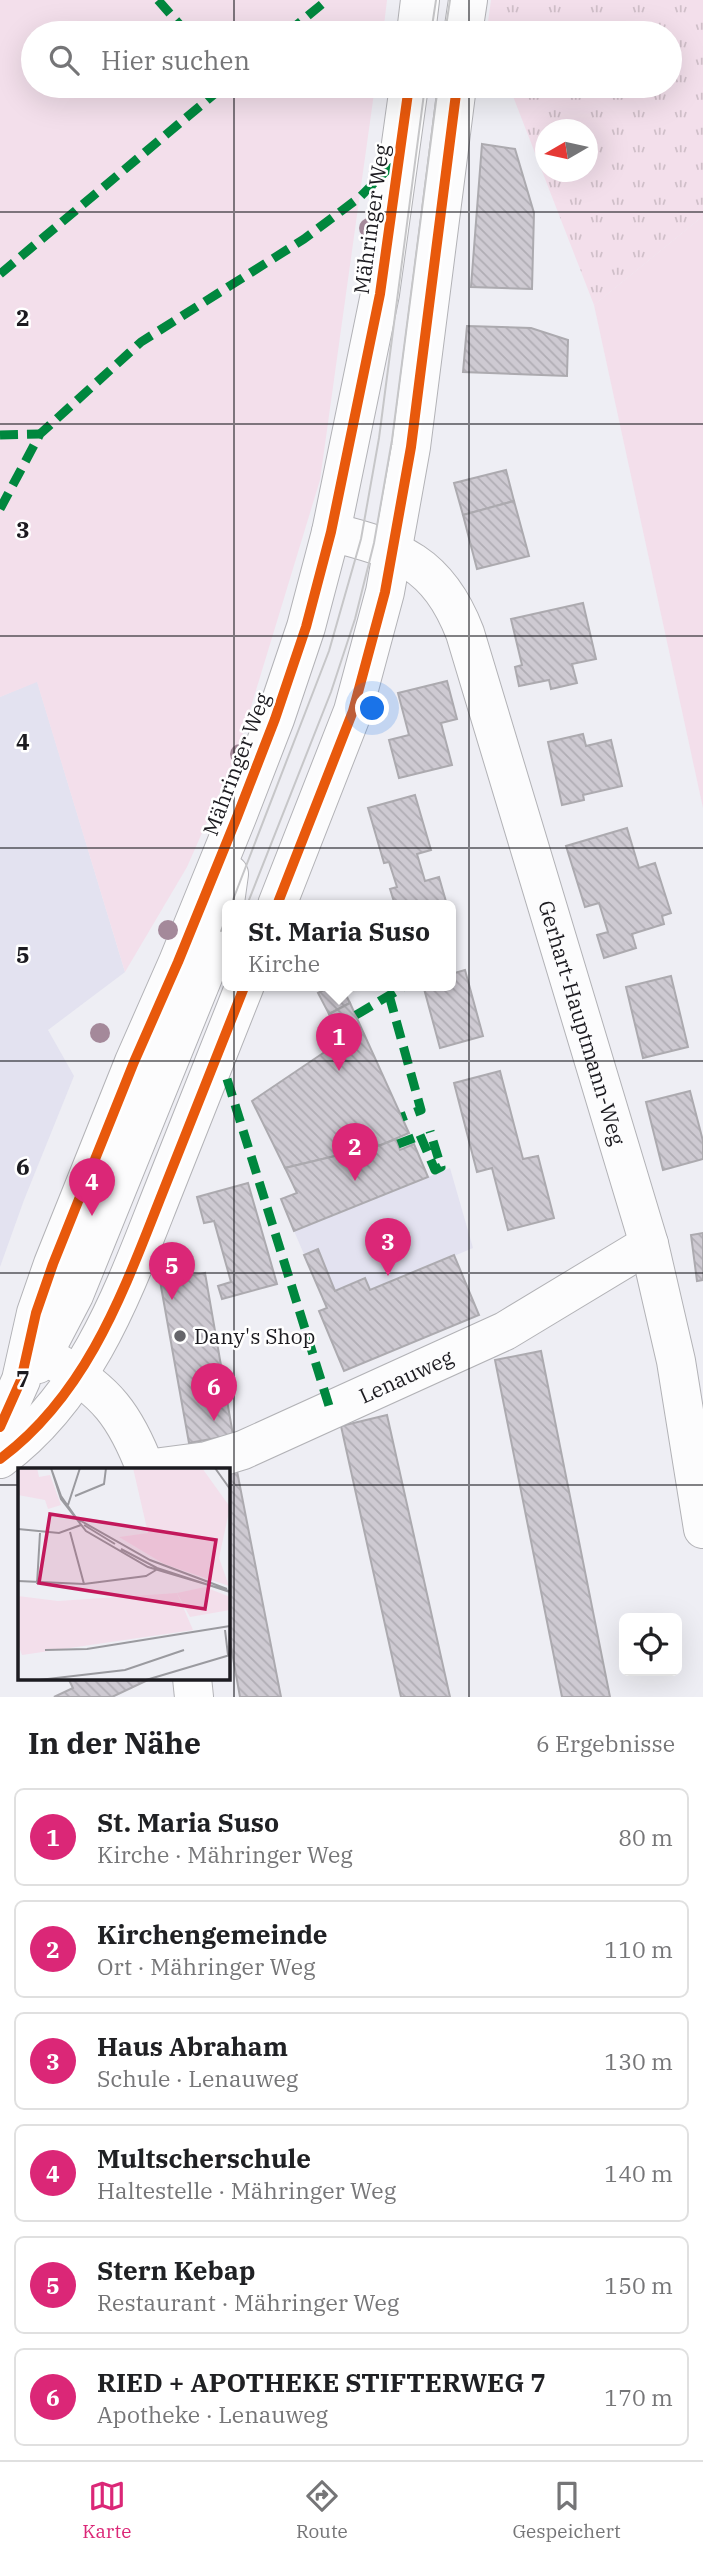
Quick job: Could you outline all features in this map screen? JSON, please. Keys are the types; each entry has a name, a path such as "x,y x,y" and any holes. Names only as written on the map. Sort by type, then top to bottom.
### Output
{"street":[{"path":"417,21 420,0"},
{"path":"465,21 468,0"},
{"name":"Mähringer Weg","path":"55,1355 39,1304 134,1062 237,817 295,664 331,532 380,294 407,98"},
{"path":"280,900 353,711 394,550 411,447 455,98"},
{"name":"Gerhart-Hauptmann-Weg","path":"331,532 394,550 417,565 439,586 455,607 466,633 649,1244 676,1361 703,1529"},
{"name":"Mähringer Weg","path":"228,900 237,817"},
{"path":"261,900 304,840"},
{"name":"Mähringer Weg","path":"0,1459 40,1424 55,1355 75,1295 222,948"},
{"name":"Mähringer Weg","path":"2,1430 21,1380 117,1306 243,991"},
{"name":"Lenauweg","path":"154,1468 207,1461 243,1450 505,1331 649,1244"},
{"path":"55,1355 111,1403 131,1433 146,1468"}],"shaded area":[{"path":"37,681 125,972 48,1030 74,1076 0,1267 0,697"},
{"path":"450,1168 473,1248 454,1256 479,1315 344,1371 319,1311 327,1308 294,1231"}],"green space":[{"path":"0,0 387,0 384,21 21,21 21,98 373,98 320,480 236,756 187,867 125,972 37,682 0,697"},
{"path":"491,0 703,0 703,216 594,305 546,182 598,182 598,119 535,119 535,153 514,98 682,98 682,21 488,21"},
{"path":"703,216 703,808 594,305"}],"building":[{"path":"482,144 515,149 534,213 532,289 471,287"},
{"path":"467,326 531,328 568,340 567,376 463,372"},
{"path":"506,470 514,501 463,515 454,483"},
{"path":"514,501 529,556 477,569 463,515"},
{"path":"583,603 596,659 572,664 577,683 551,689 549,680 519,686 515,667 522,665 511,619"},
{"path":"447,681 457,719 441,723 452,765 399,778 389,740 409,735 398,693"},
{"path":"583,734 586,746 611,740 622,786 583,795 584,800 562,805 548,742"},
{"path":"415,795 431,850 417,854 425,881 439,877 446,900 393,900 390,889 397,887 389,862 384,863 368,808"},
{"path":"627,828 639,868 655,863 671,913 662,916 664,924 632,934 636,948 604,958 597,935 608,932 599,903 585,907 566,846"},
{"path":"465,970 483,1036 440,1048 425,991 456,991 456,973"},
{"path":"671,976 688,1047 643,1058 626,987"},
{"path":"344,991 350,1003 329,1014 318,993"},
{"path":"350,1003 409,1133 381,1145 285,1168 252,1101 341,1041 329,1014"},
{"path":"500,1071 523,1159 538,1156 554,1218 508,1230 492,1168 477,1172 454,1083"},
{"path":"690,1091 703,1141 703,1159 663,1170 646,1102"},
{"path":"396,1139 400,1150 414,1144 428,1177 294,1231 281,1199 297,1193 285,1168"},
{"path":"248,1183 277,1284 222,1299 218,1286 231,1282 214,1221 204,1223 197,1197"},
{"path":"703,1233 703,1280 697,1281 691,1235"},
{"path":"318,1249 335,1291 365,1278 370,1290 454,1255 479,1315 344,1371 319,1311 327,1308 304,1255"},
{"path":"205,1273 233,1435 189,1443 160,1281"},
{"path":"541,1351 610,1697 562,1697 495,1360"},
{"path":"387,1415 450,1697 401,1697 341,1426"},
{"path":"237,1471 281,1697 240,1697 229,1636 229,1473"},
{"path":"69,1680 148,1680 112,1697 54,1697 73,1688"}],"tram line":[{"path":"433,21 436,0"},
{"path":"447,21 450,0"},
{"path":"233,900 329,651 361,539 379,438 423,98"},
{"path":"249,900 331,692 355,619 374,543 392,440 436,98"},
{"path":"0,1424 6,1416"}],"marked path":[{"path":"158,0 176,21"},
{"path":"302,21 327,0"},
{"path":"0,274 210,98"},
{"path":"0,509 40,434 141,342 304,239 360,197 387,170 399,164"},
{"path":"0,435 40,434"},
{"path":"356,1015 397,991"},
{"path":"389,995 421,1110 402,1117"},
{"path":"227,1079 330,1409"},
{"path":"420,1135 435,1170 441,1167 430,1131"},
{"path":"398,1144 414,1138"}],"cycle path":[{"path":"0,1427 21,1380 36,1313 53,1264 237,817 275,719 306,627 331,532 380,294 407,98"},
{"path":"279,900 353,711 385,592 411,447 455,98"},
{"path":"0,1459 31,1432 58,1403 101,1336 134,1263 243,991"}],"place":[{"name":"St. Maria Suso","path":"339,1071"},
{"name":"Kirchengemeinde","path":"355,1181"},
{"name":"Multscherschule","path":"92,1216"},
{"name":"Haus Abraham","path":"388,1276"},
{"name":"Stern Kebap","path":"172,1300"},
{"name":"Dany's Shop","path":"180,1336"},
{"name":"RIED + APOTHEKE STIFTERWEG 7","path":"214,1421"}]}
